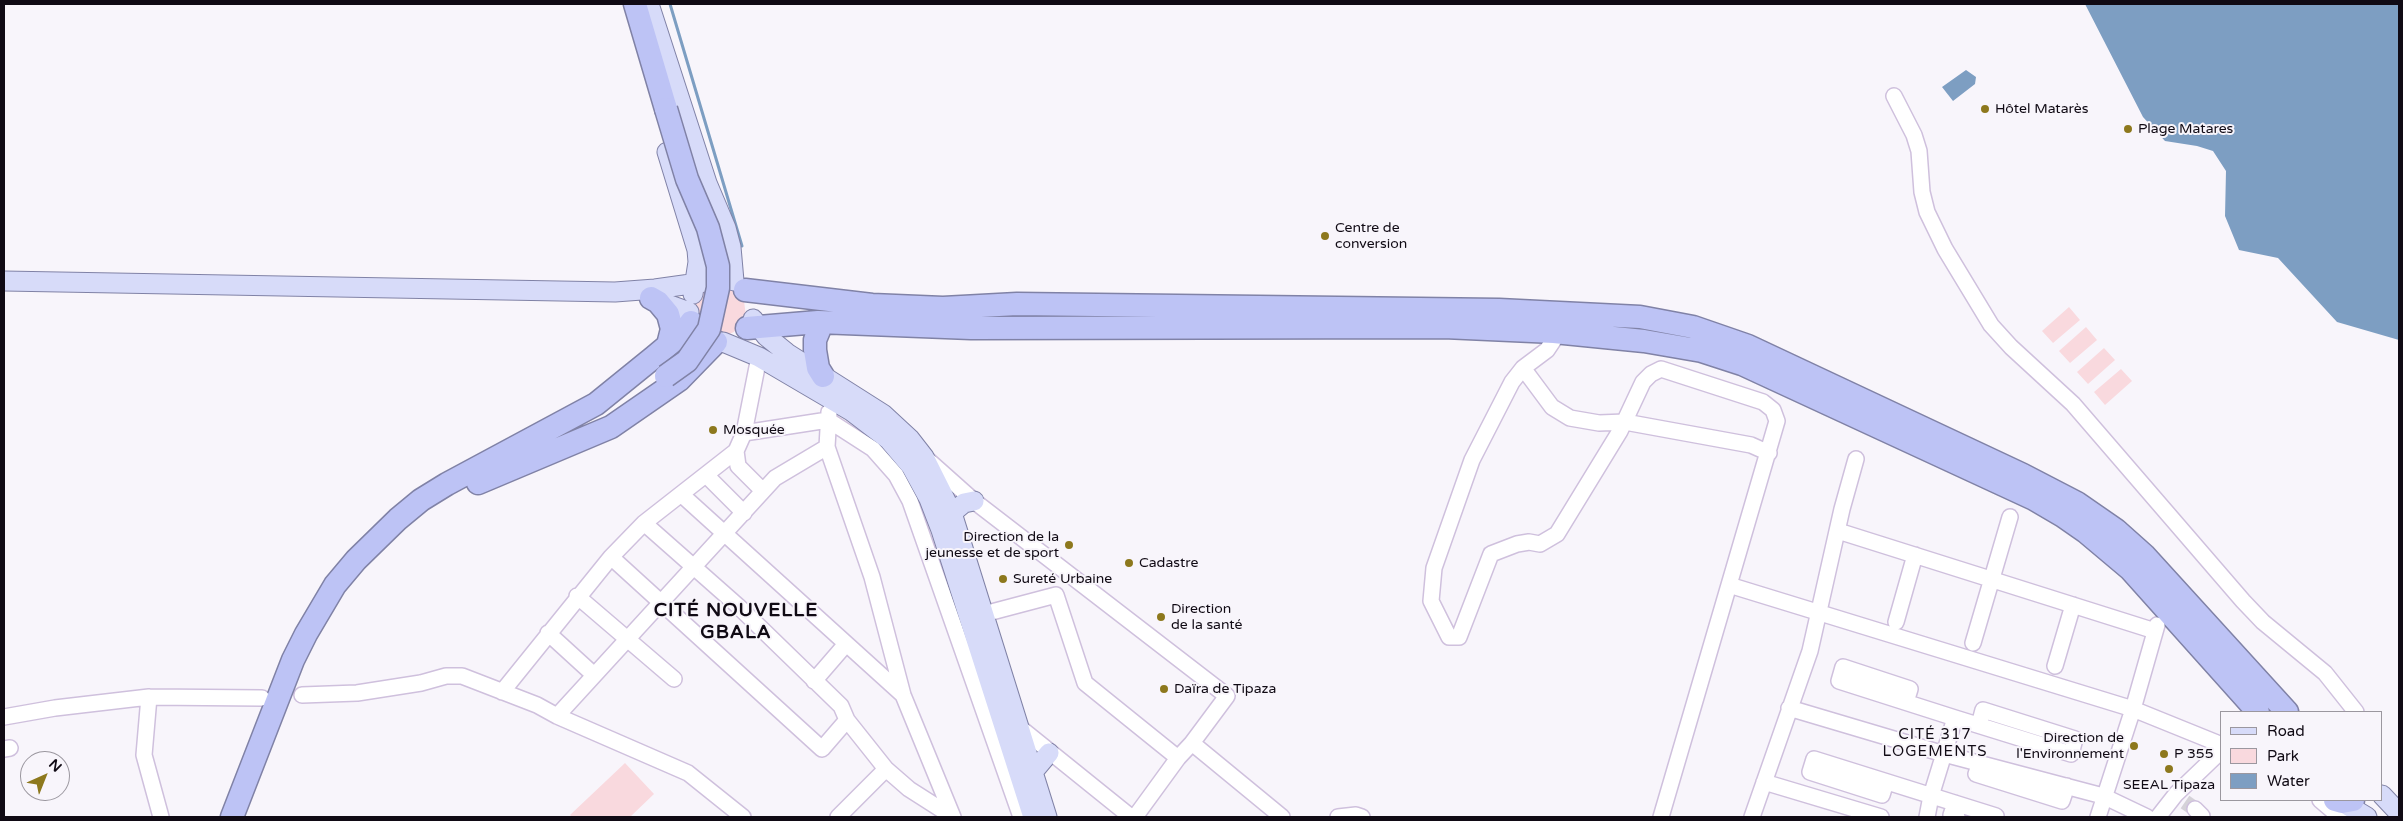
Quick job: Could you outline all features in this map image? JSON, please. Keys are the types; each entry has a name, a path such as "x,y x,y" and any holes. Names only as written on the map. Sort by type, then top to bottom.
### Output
{"highway":[{"path":"248,817 294,694 330,618 350,588 406,530 433,510 558,435 594,420 666,376 687,361 709,329 718,288 718,266 708,228 687,179 635,4"},
{"path":"740,286 872,305 943,308 1017,304 1499,310 1640,317 1720,334 2023,474 2077,503 2116,530 2144,555 2286,711"},
{"path":"651,298 664,308 671,322 672,329 668,345"},
{"path":"529,452 596,404 684,331 695,299"},
{"path":"752,324 822,322 971,328 1444,326 1559,332 1674,345 1702,351 1742,364 2034,499 2086,532 2124,564 2257,711"},
{"path":"822,322 815,340 814,350 823,376"},
{"path":"232,817 294,660 319,610 335,585 377,538 421,500 447,484 529,452 611,427 678,380 720,342"}],"main road":[{"path":"626,4 697,250 695,299 704,337 758,357 831,398 868,422 900,452 922,484 940,530 1033,817"},
{"path":"648,4 697,152 729,240 740,286 751,300 752,324 776,345 883,414 910,439 924,457 952,513 1047,817"},
{"path":"615,292 651,298 695,299 717,278 740,286"},
{"path":"4,281 615,292 695,299"},
{"path":"720,342 737,338 752,324"},
{"path":"952,513 964,503 974,501"},
{"path":"1032,772 1049,753"},
{"path":"2334,803 2367,817"}],"street":[{"path":"1894,96 1914,135 1919,151 1922,192 1927,212 1945,249 1990,325 2073,404 2253,612 2325,673 2355,711"},
{"path":"1559,332 1547,350 1523,368 1512,382 1472,460 1434,568 1432,601 1448,637 1459,637 1491,554 1517,544 1529,542 1540,544 1557,534 1625,422 1643,382 1651,374 1661,369 1763,402 1772,410 1777,421 1661,817"},
{"path":"502,692 577,596 644,523 707,476 736,451 744,433 758,357"},
{"path":"1523,368 1552,407 1570,418 1599,423 1625,422 1751,445 1769,453"},
{"path":"644,523 738,606 840,706 847,720 886,769 910,789 953,817 903,695 872,577 827,447 831,398"},
{"path":"744,433 828,420 873,449 887,462 904,487 1021,817"},
{"path":"557,716 775,478 827,447"},
{"path":"736,451 738,466 763,492"},
{"path":"924,457 974,501 1227,696 1135,817"},
{"path":"1752,817 1810,651 1820,614 1842,508 1856,459"},
{"path":"707,476 744,513"},
{"path":"682,495 726,532 903,695"},
{"path":"1973,643 2010,517"},
{"path":"1838,531 2073,605 2156,628 2098,817"},
{"path":"1896,622 1914,555"},
{"path":"611,557 661,604 705,640 822,749 847,720"},
{"path":"984,614 1056,594 1072,577"},
{"path":"1729,585 2132,709 2220,744"},
{"path":"1056,594 1085,683 1178,758"},
{"path":"577,596 674,679"},
{"path":"2055,666 2073,605"},
{"path":"548,633 594,675"},
{"path":"814,681 846,644"},
{"path":"302,695 357,693 446,676 462,676 688,773 743,817"},
{"path":"4,717 55,708 149,697 262,698"},
{"path":"149,697 144,755 160,817"},
{"path":"1906,702 2071,754 2075,739 1983,710 1979,725"},
{"path":"1789,708 1808,712 1944,754 2103,796 2147,817"},
{"path":"1927,817 1931,796 1955,718"},
{"path":"1018,726 1049,753 1131,817"},
{"path":"1192,743 1282,817"},
{"path":"2158,817 2190,805 2220,753"},
{"path":"838,817 886,769"},
{"path":"1764,782 1881,817"},
{"path":"1886,782 1931,796 1956,810 1995,817"},
{"path":"1338,817 1356,815 1362,817"}],"green space":[{"path":"731,287 744,301 746,316 734,332 725,336 715,335 694,309 695,304 702,291"},
{"path":"2069,307 2080,320 2053,343 2042,331"},
{"path":"2086,327 2097,340 2070,363 2059,351"},
{"path":"2104,348 2115,360 2088,384 2077,372"},
{"path":"2121,369 2132,381 2105,405 2094,392"},
{"path":"625,763 654,794 630,817 572,817 570,815"}],"water":[{"path":"2085,4 2399,4 2399,340 2337,322 2278,258 2239,250 2225,216 2226,171 2213,151 2197,146 2165,141 2143,117"},
{"path":"1966,70 1976,77 1975,84 1953,101 1942,87"}],"waterway":[{"path":"670,4 742,246"}],"tunnel":[{"path":"2185,802 2195,809"}],"place":[{"name":"Hôtel Matarès","path":"1985,109"},
{"name":"Plage Matares","path":"2128,129"},
{"name":"Centre de conversion","path":"1325,236"},
{"name":"Mosquée","path":"713,430"},
{"name":"Direction de la jeunesse et de sport","path":"1069,545"},
{"name":"Cadastre","path":"1129,563"},
{"name":"Sureté Urbaine","path":"1003,579"},
{"name":"Direction de la santé","path":"1161,617"},
{"name":"Daïra de Tipaza","path":"1164,689"},
{"name":"Direction de l'Environnement","path":"2134,746"},
{"name":"P 355","path":"2164,754"},
{"name":"SEEAL Tipaza","path":"2169,769"}],"district":[{"name":"CITÉ NOUVELLE GBALA","path":"736,622"},
{"name":"CITÉ 317 LOGEMENTS","path":"1935,744"}]}
